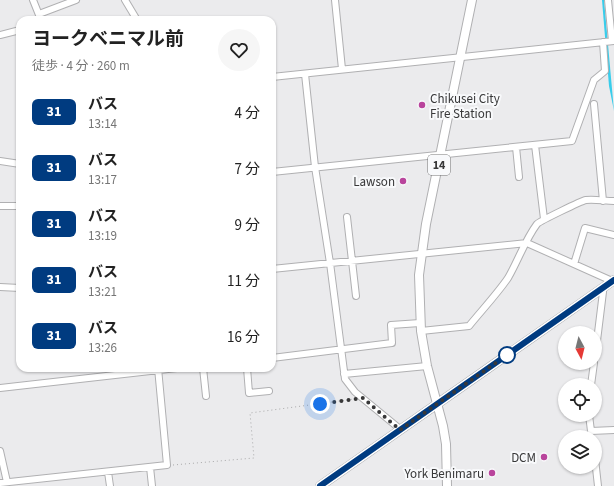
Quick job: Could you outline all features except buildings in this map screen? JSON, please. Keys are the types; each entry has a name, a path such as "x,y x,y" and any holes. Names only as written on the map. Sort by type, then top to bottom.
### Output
{"main road":[{"name":"14","path":"438,404 427,366 421,327 419,290 421,254 472,0"},
{"path":"320,486 613,280"},
{"path":"438,404 446,444 447,486"}],"street":[{"path":"33,0 40,16"},
{"path":"42,16 76,0"},
{"path":"125,0 135,16"},
{"path":"335,0 342,69"},
{"path":"276,172 572,141 594,80 605,71 609,42 608,0"},
{"path":"0,35 16,31"},
{"path":"276,77 609,42"},
{"path":"305,74 315,167 330,263 344,379 363,398 400,430"},
{"path":"594,104 603,201"},
{"path":"535,145 544,219"},
{"path":"516,147 519,177"},
{"path":"0,161 16,163"},
{"path":"276,358 340,351 392,343 391,325 421,327 469,326 507,278 538,223 586,200 614,201"},
{"path":"0,206 16,206"},
{"path":"347,217 356,296"},
{"path":"574,264 585,228 614,235"},
{"path":"276,270 527,243 613,280"},
{"path":"0,286 16,288"},
{"path":"599,326 603,292 601,289"},
{"path":"344,374 427,366"},
{"path":"0,388 133,372"},
{"path":"0,483 167,466 158,372"},
{"path":"203,372 206,396"},
{"path":"246,372 249,393 269,391"},
{"path":"602,432 614,430"},
{"path":"0,451 7,482"},
{"path":"150,467 152,486"},
{"path":"108,472 110,486"},
{"path":"597,474 598,486"},
{"path":"40,479 40,486"}],"path":[{"path":"167,466 254,458 250,414 363,398"}],"water":[{"path":"602,0 604,0 614,111 609,86"}],"bus line":[{"name":"31","path":"320,486 614,280"}],"place":[{"name":"Chikusei City Fire Station","path":"422,105"},
{"name":"Lawson","path":"403,181"},
{"name":"DCM","path":"544,457"},
{"name":"York Benimaru","path":"492,473"}],"route":[{"path":"320,404 363,398 400,430 507,355"}]}
